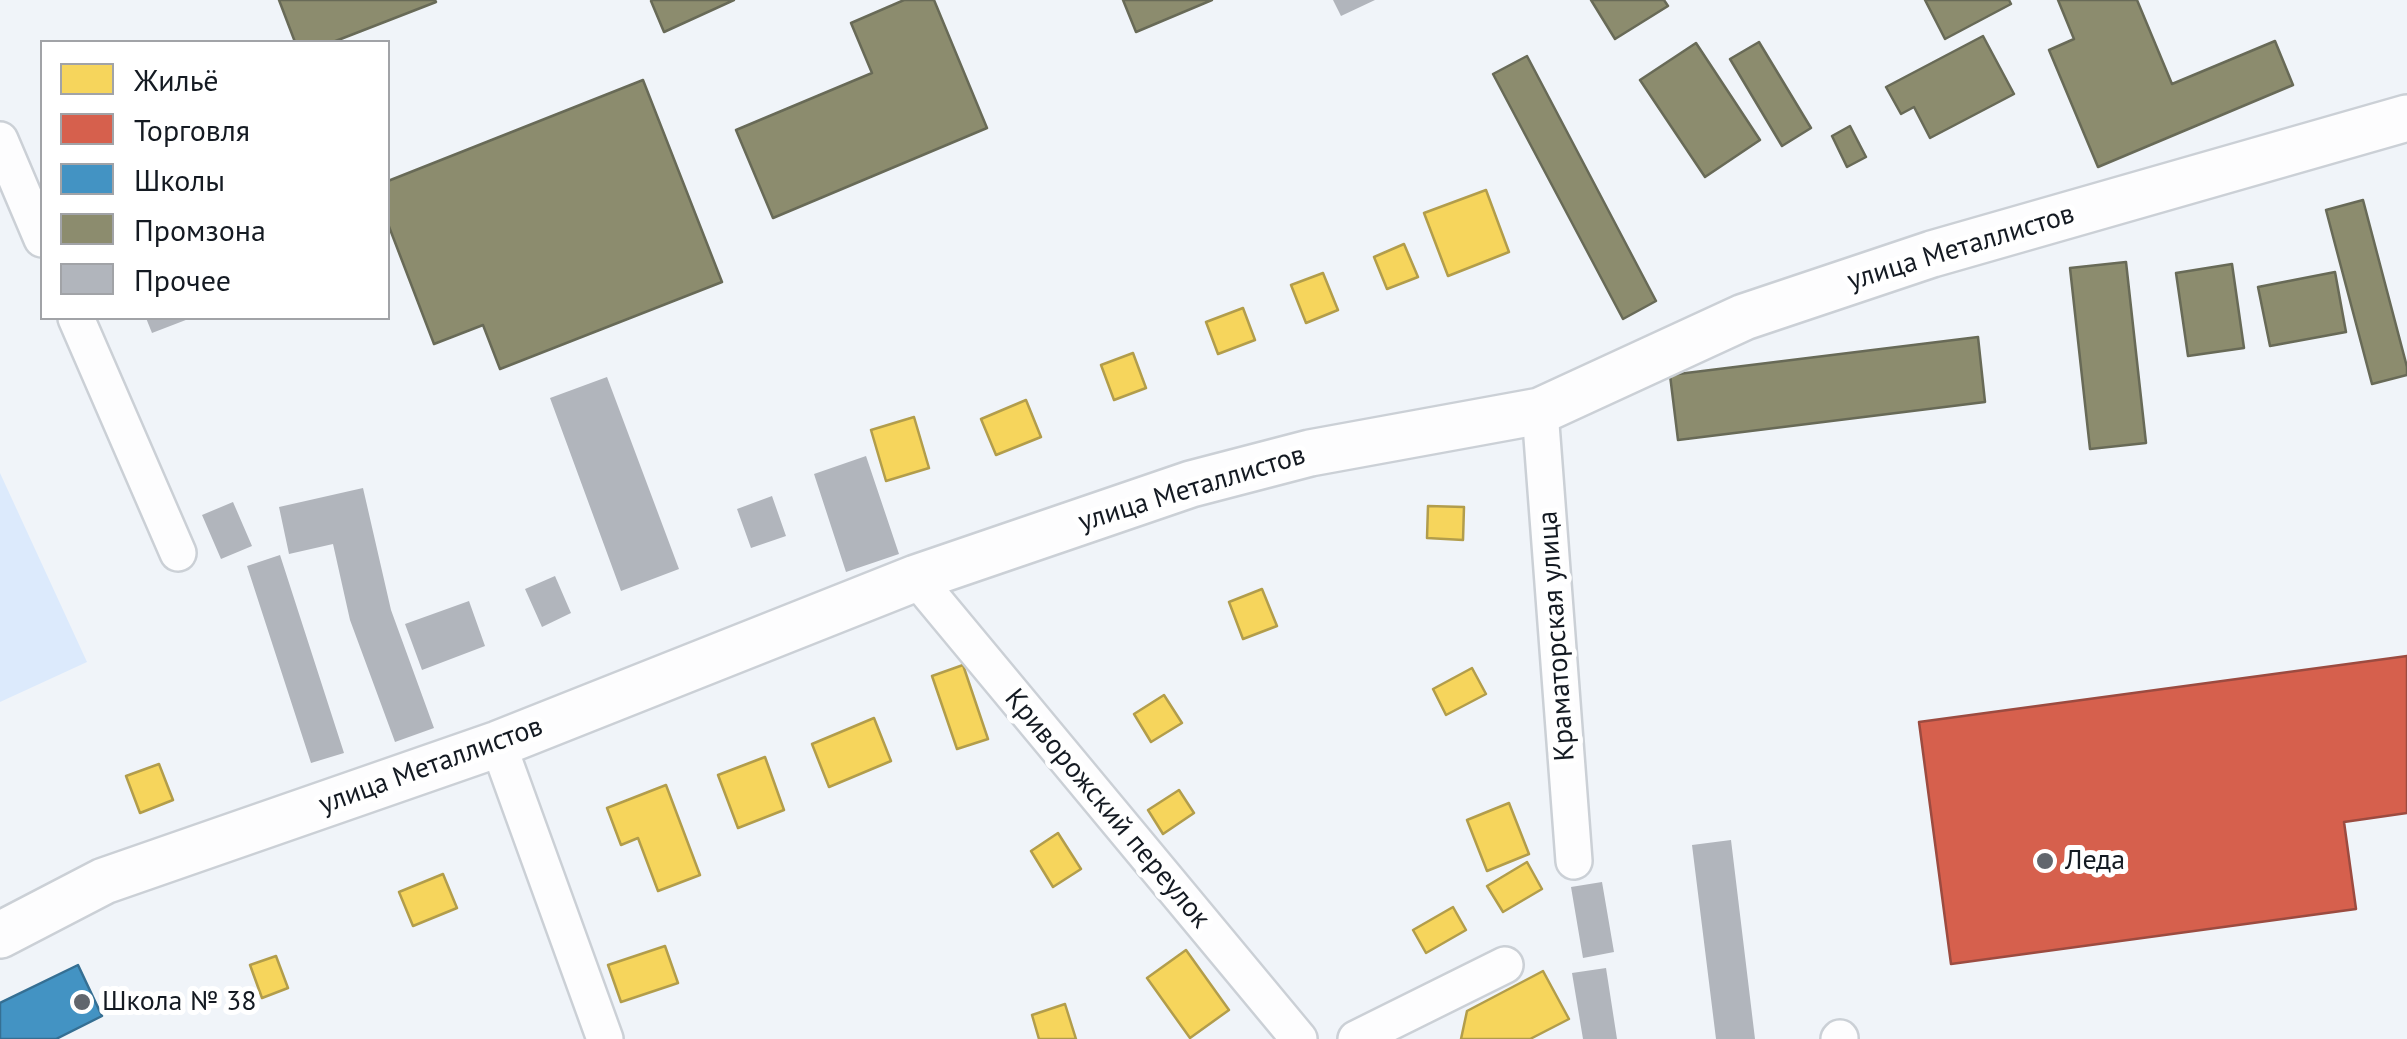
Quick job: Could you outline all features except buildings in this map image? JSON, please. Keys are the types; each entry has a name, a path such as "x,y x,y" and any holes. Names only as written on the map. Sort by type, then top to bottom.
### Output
{"street":[{"name":"улица Металлистов","path":"0,935 104,881 498,744 916,578 1191,484 1310,452 1540,411 1744,317 1932,254 2407,118"},
{"path":"0,140 40,234"},
{"path":"77,320 178,553"},
{"name":"Краматорская улица","path":"1540,411 1574,861"},
{"name":"Криворожский переулок","path":"916,578 1299,1039"},
{"path":"498,744 605,1039"},
{"path":"1356,1039 1505,966"}],"shaded area":[{"path":"0,473 87,662 0,702"}],"place":[{"name":"Леда","path":"2045,861"},
{"name":"Школа № 38","path":"82,1002"}]}
